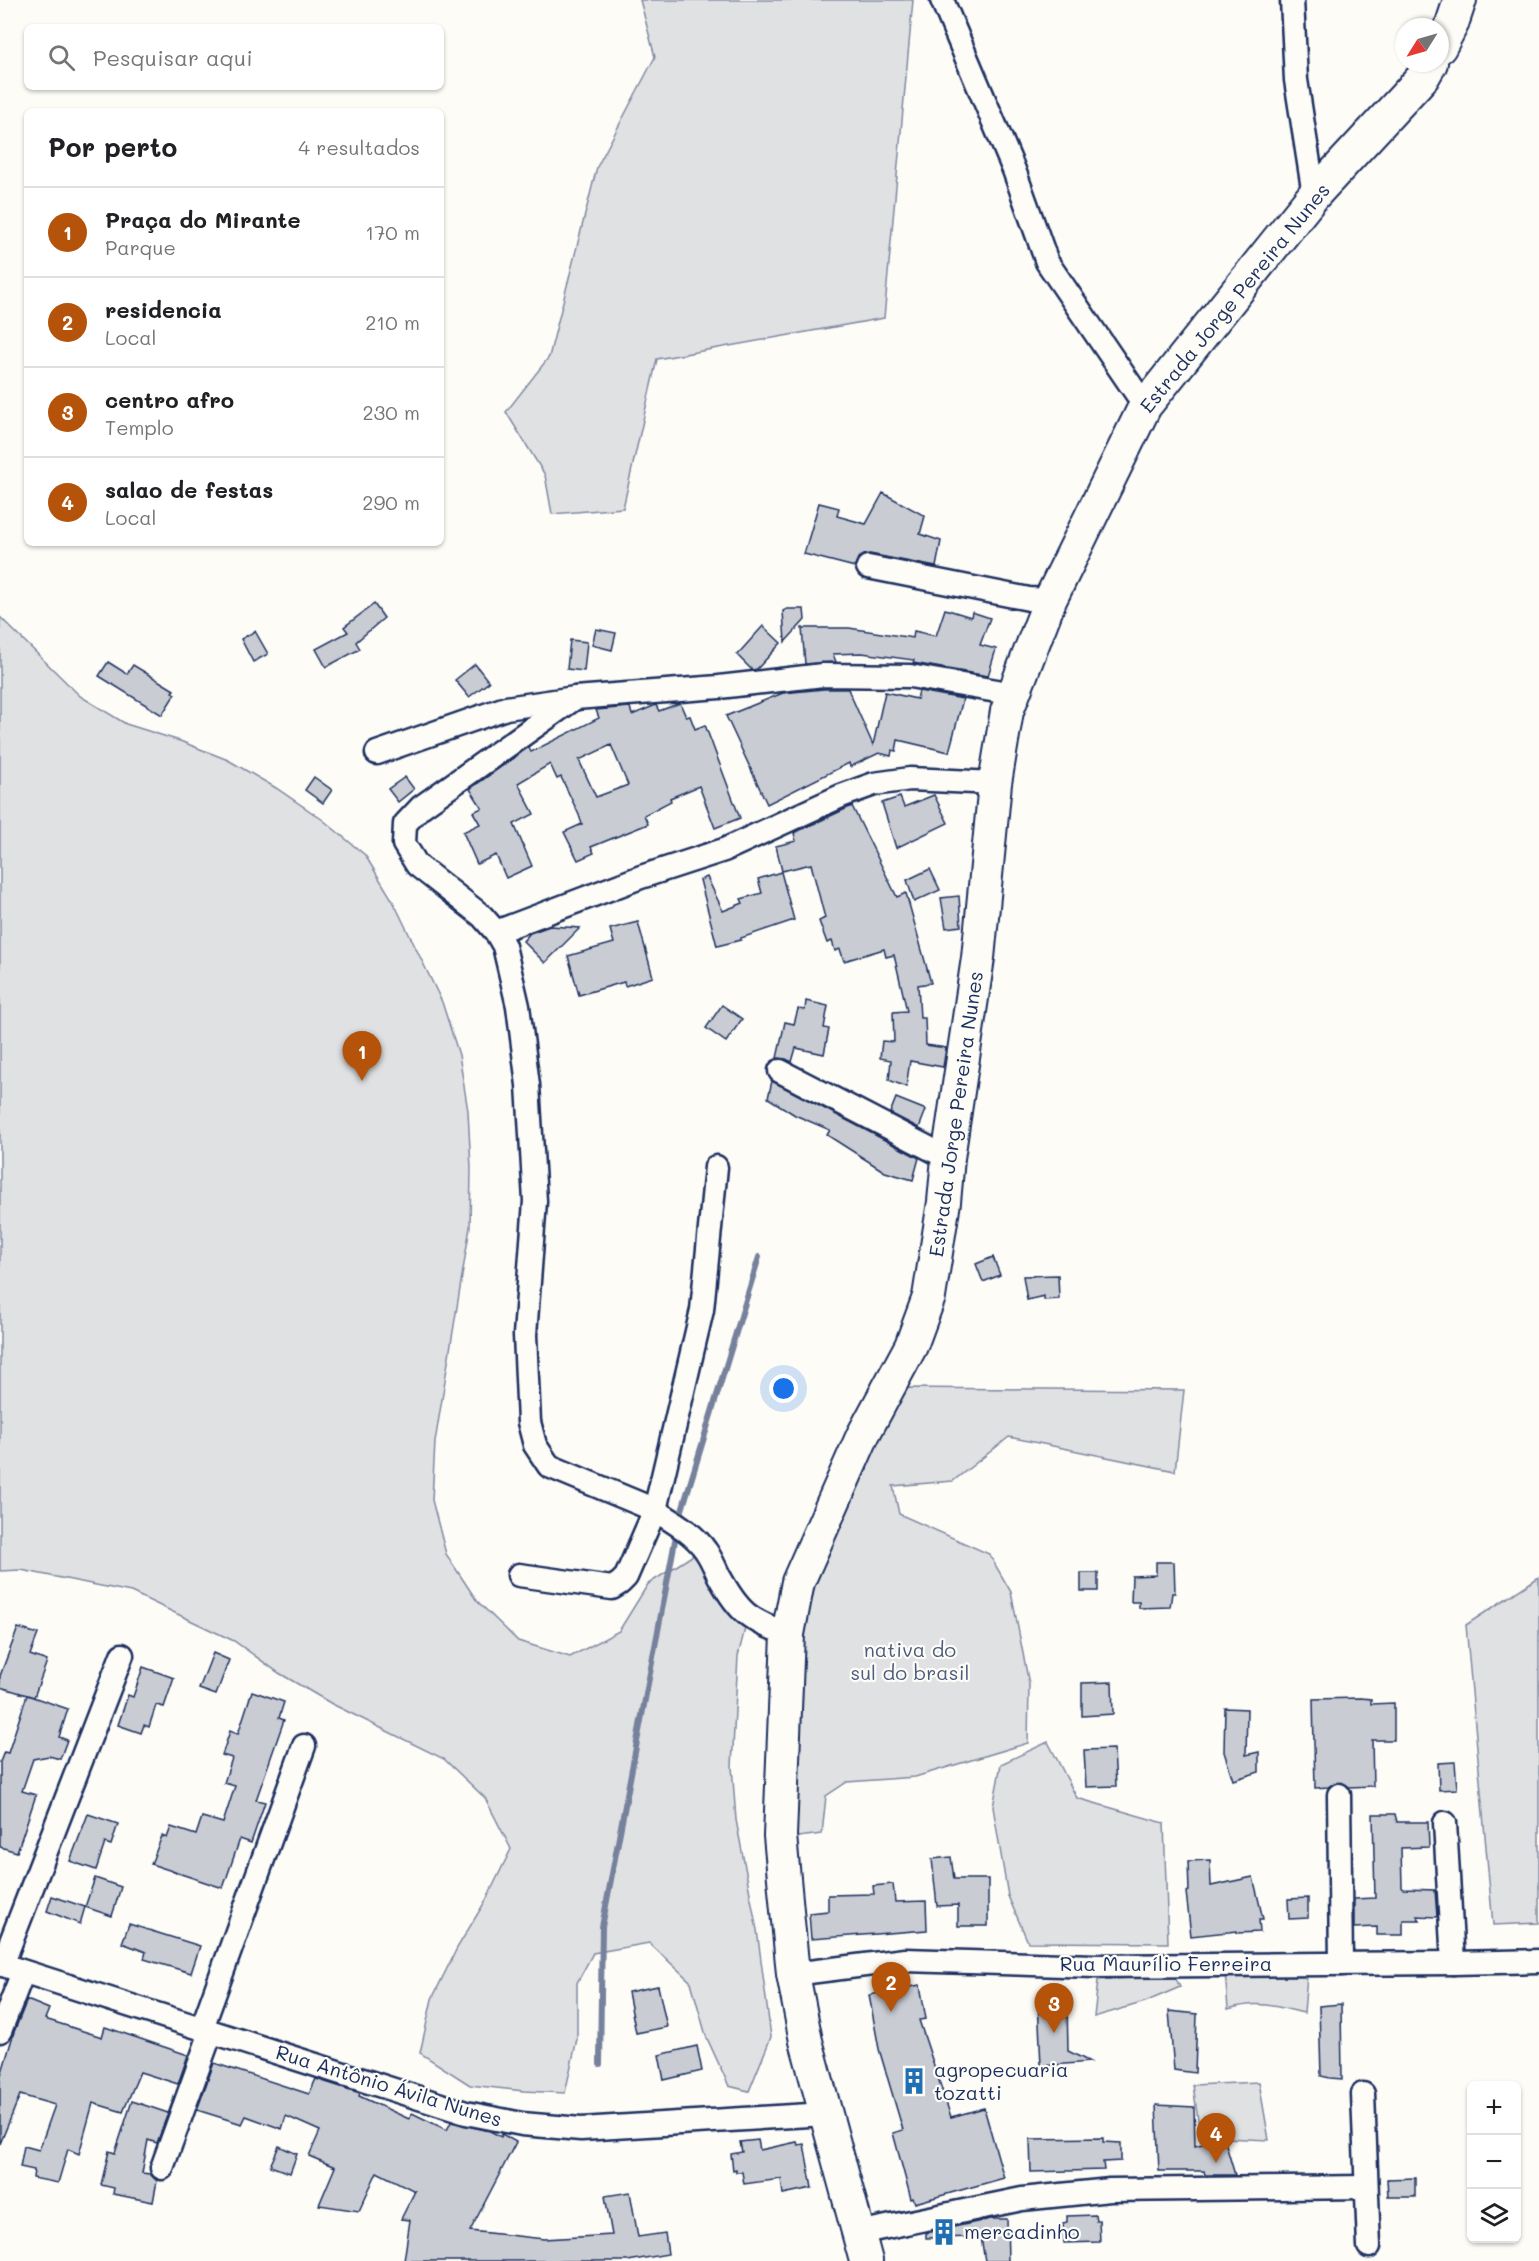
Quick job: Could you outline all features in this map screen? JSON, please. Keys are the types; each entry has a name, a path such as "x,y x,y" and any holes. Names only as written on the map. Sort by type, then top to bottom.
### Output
{"street":[{"path":"942,0 1014,170 1047,262 1145,406"},
{"path":"1292,0 1296,80 1314,195"},
{"path":"1449,30 1460,0"},
{"name":"Estrada Jorge Pereira Nunes","path":"862,2247 806,2041 793,1974 780,1836 788,1634 798,1582 863,1435 911,1346 929,1297 978,958 995,783 1007,711 1050,600 1145,406 1314,195 1426,72"},
{"path":"868,567 1050,600"},
{"path":"377,753 506,708 575,698 719,687 823,675 910,676 1014,694"},
{"path":"575,698 421,807 405,825 404,844 417,865 482,916 496,932 504,946 518,1005 528,1085 535,1201 525,1335 529,1422 535,1445 549,1467 655,1509 688,1532 705,1550 732,1600 745,1614 761,1624 788,1634"},
{"path":"496,932 641,877 724,850 841,795 874,784 910,779 995,783"},
{"path":"780,1071 948,1158"},
{"path":"519,1575 612,1588 626,1576 655,1509 702,1310 717,1167"},
{"path":"1,1964 122,1654"},
{"path":"162,2168 304,1746"},
{"path":"1339,1795 1341,1964"},
{"path":"1445,1823 1453,1963"},
{"name":"Rua Maurílio Ferreira","path":"793,1974 905,1960 1094,1966 1539,1961"},
{"name":"Rua Antônio Ávila Nunes","path":"1,1964 466,2113 522,2124 580,2129 826,2114"},
{"path":"0,2031 23,1972"},
{"path":"1363,2094 1369,2246"},
{"path":"862,2247 925,2221 1022,2199 1110,2190 1366,2187"}],"green space":[{"path":"640,0 913,0 884,318 657,359 623,508 552,514 545,475 506,412 549,357 597,167 655,57"},
{"path":"0,617 80,696 126,724 180,741 228,760 276,788 323,820 365,855 393,901 442,1002 459,1055 468,1111 471,1168 470,1227 435,1442 432,1500 446,1554 477,1601 518,1641 570,1657 619,1631 648,1584 695,1554 749,1613 738,1656 732,1766 736,1820 757,1930 771,2037 749,2091 729,2086 706,2036 691,1982 649,1943 593,1953 577,1983 577,2039 565,2093 470,2085 420,2053 432,1999 511,1849 485,1798 444,1759 332,1704 279,1673 234,1641 131,1592 21,1570 0,1571"},
{"name":"nativa do sul do brasil","path":"899,1388 1184,1390 1175,1471 1009,1437 953,1481 893,1486 899,1514 989,1554 1011,1592 1029,1684 1028,1743 915,1777 847,1782 826,1796 822,1834 790,1838 802,1607"},
{"path":"1539,1577 1539,1923 1493,1925 1466,1625"},
{"path":"1048,1742 1077,1798 1164,1823 1168,1943 1028,1942 1008,1896 993,1807 1001,1764"},
{"path":"1225,1971 1307,1975 1304,2013 1258,2004 1228,2009"},
{"path":"1174,1975 1180,1987 1145,2002 1094,2017 1098,1980"},
{"path":"1259,2082 1269,2140 1224,2138 1201,2141 1193,2085"}],"building":[{"path":"883,493 925,516 920,534 941,541 936,567 870,554 858,558 855,567 804,554 819,503 839,508 837,516 866,524"},
{"path":"374,604 384,618 356,642 360,649 326,667 316,649 348,632 344,627"},
{"path":"804,609 805,620 785,642 783,611"},
{"path":"945,609 971,617 972,612 990,618 980,645 996,649 988,676 913,663 914,660 862,653 833,654 836,662 805,664 802,628 849,628 913,638 914,631 936,636"},
{"path":"763,626 781,643 757,669 752,670 737,655"},
{"path":"596,629 616,633 612,650 592,645"},
{"path":"255,631 268,654 253,662 241,639"},
{"path":"570,640 587,642 584,671 567,669"},
{"path":"108,662 127,674 133,665 174,690 172,692 175,694 162,715 99,676"},
{"path":"475,664 489,682 469,697 455,680"},
{"path":"848,689 873,745 885,692 917,699 919,691 963,699 949,752 898,740 896,751 892,750 891,756 879,753 850,767 849,763 767,804 726,716 783,693"},
{"path":"680,703 686,717 690,716 695,729 705,725 740,818 715,828 699,786 670,798 671,801 644,815 648,824 591,847 594,853 578,860 564,832 582,824 561,777 557,779 550,764 518,783 534,814 514,824 532,866 506,878 496,855 477,864 463,832 480,824 473,812 482,808 470,789 529,747 531,752 599,718 596,710 630,707 632,715 656,705 659,711","holes":["611,745 628,785 596,797 579,760"]},
{"path":"314,777 332,790 323,803 305,790"},
{"path":"405,777 414,789 398,802 388,789"},
{"path":"934,795 948,823 896,848 882,803 900,797 904,807"},
{"path":"852,806 897,897 906,893 931,983 918,985 920,1018 925,1018 926,1045 946,1048 943,1067 910,1061 906,1087 889,1080 891,1060 880,1058 882,1041 894,1042 893,1012 907,1011 894,955 886,957 884,949 844,961 840,949 835,951 832,941 827,943 819,921 825,918 811,864 782,871 776,846 796,841 794,833"},
{"path":"930,869 940,890 914,902 907,880"},
{"path":"781,872 794,920 741,938 741,940 717,946 700,880 707,877 723,911 743,903 741,899 762,893 758,879"},
{"path":"959,896 961,926 946,928 941,898"},
{"path":"638,922 653,977 625,986 624,982 579,995 568,956 614,943 610,929"},
{"path":"550,926 580,928 545,963 523,941 530,933"},
{"path":"806,1001 828,1006 824,1028 829,1029 824,1054 796,1048 792,1062 777,1058 785,1022 794,1024 798,1009 805,1010"},
{"path":"722,1005 742,1019 726,1042 706,1028"},
{"path":"772,1081 919,1158 913,1180 885,1172 827,1135 830,1130 795,1115 768,1098"},
{"path":"896,1098 926,1110 919,1128 890,1113"},
{"path":"993,1257 1000,1275 983,1282 976,1264"},
{"path":"1058,1275 1059,1299 1044,1300 1044,1296 1027,1300 1023,1276"},
{"path":"1156,1562 1174,1562 1175,1593 1172,1593 1170,1607 1139,1608 1139,1602 1131,1602 1132,1576 1156,1575"},
{"path":"1081,1573 1098,1573 1098,1591 1081,1591"},
{"path":"18,1628 38,1634 30,1655 47,1661 34,1697 0,1687 0,1676"},
{"path":"213,1653 229,1660 216,1695 199,1689"},
{"path":"143,1667 174,1678 164,1707 156,1705 149,1727 144,1725 141,1733 118,1725 128,1695 133,1697"},
{"path":"1112,1682 1113,1714 1082,1716 1082,1683"},
{"path":"252,1691 284,1702 279,1718 284,1720 256,1800 265,1802 251,1843 240,1839 223,1888 151,1864 162,1836 167,1838 171,1827 196,1835 202,1817 223,1823 235,1786 224,1783 232,1758 222,1755 230,1731 238,1734"},
{"path":"27,1695 68,1709 59,1737 67,1740 60,1759 49,1756 33,1759 22,1791 36,1795 17,1852 0,1847 0,1762 4,1752 8,1753"},
{"path":"1313,1699 1371,1699 1371,1704 1394,1703 1394,1740 1372,1740 1373,1786 1349,1787 1338,1782 1328,1787 1315,1788"},
{"path":"1225,1708 1247,1709 1246,1755 1259,1752 1259,1772 1233,1780 1224,1752"},
{"path":"1114,1749 1116,1786 1086,1787 1084,1750"},
{"path":"1455,1762 1457,1789 1439,1790 1438,1763"},
{"path":"88,1814 118,1824 111,1845 105,1843 96,1870 70,1861"},
{"path":"1373,1814 1395,1814 1397,1822 1428,1822 1429,1847 1401,1848 1402,1887 1403,1889 1435,1890 1437,1917 1417,1916 1420,1920 1403,1920 1403,1935 1377,1935 1377,1927 1354,1928 1354,1899 1375,1898"},
{"path":"951,1857 954,1879 988,1879 988,1926 958,1926 958,1905 937,1906 932,1859"},
{"path":"1210,1860 1211,1886 1253,1877 1263,1919 1259,1919 1260,1932 1237,1933 1237,1931 1191,1936 1186,1892 1189,1891 1188,1861"},
{"path":"95,1878 121,1887 112,1916 85,1907"},
{"path":"893,1884 895,1902 926,1901 927,1930 811,1939 809,1913 828,1911 828,1895 874,1894 873,1886"},
{"path":"52,1896 85,1907 80,1924 47,1911"},
{"path":"1308,1898 1308,1918 1289,1919 1288,1899"},
{"path":"129,1924 200,1946 191,1973 144,1959 146,1952 122,1943"},
{"path":"920,1985 926,2019 919,2020 951,2117 984,2108 1004,2178 915,2203 913,2198 911,2199 893,2133 903,2130 879,2049 869,1995"},
{"path":"658,1986 667,2027 636,2033 628,1992"},
{"path":"27,2000 49,2009 45,2019 102,2037 105,2027 188,2055 178,2084 140,2072 123,2112 93,2103 79,2154 68,2149 58,2183 33,2178 34,2170 20,2167 24,2146 39,2150 55,2105 20,2095 0,2144 0,2079 14,2032"},
{"path":"1038,2001 1067,2002 1068,2051 1090,2062 1041,2066"},
{"path":"1341,2004 1342,2079 1321,2076 1319,2006"},
{"path":"1169,2011 1197,2014 1195,2073 1174,2070"},
{"path":"697,2046 702,2071 664,2080 659,2055"},
{"path":"214,2063 309,2094 316,2079 360,2093 359,2096 409,2119 412,2113 447,2130 451,2122 490,2131 501,2137 502,2134 516,2142 470,2231 544,2239 612,2235 605,2196 630,2192 638,2237 665,2233 668,2254 628,2261 404,2261 410,2220 401,2219 415,2191 377,2172 359,2211 319,2205 335,2167 309,2156 320,2131 286,2116 282,2129 246,2116 242,2124 197,2110"},
{"path":"132,2101 168,2113 157,2143 148,2140 142,2173 150,2174 157,2181 153,2202 113,2194 114,2188 101,2185 109,2151 115,2153"},
{"path":"1156,2105 1194,2107 1195,2146 1224,2138 1235,2175 1205,2175 1204,2171 1159,2171"},
{"path":"1103,2138 1103,2142 1121,2143 1121,2161 1103,2162 1104,2170 1031,2172 1030,2139"},
{"path":"758,2140 760,2150 797,2142 798,2145 804,2144 812,2188 783,2194 781,2179 744,2184 742,2172 733,2170 731,2154 742,2152 740,2142"},
{"path":"279,2146 297,2154 290,2173 270,2166"},
{"path":"1415,2178 1415,2197 1388,2197 1387,2179"},
{"path":"1095,2215 1096,2221 1099,2220 1100,2242 1064,2243 1063,2223 1067,2222 1067,2216"},
{"path":"991,2219 1007,2219 1008,2261 985,2261 981,2237 926,2238 926,2233"}],"waterway":[{"path":"679,1520 759,1257"},
{"path":"600,2064 602,1927 677,1530"}],"place":[{"name":"Praça do Mirante","path":"362,1081"},
{"name":"residencia","path":"891,2012"},
{"name":"centro afro","path":"1054,2033"},
{"name":"agropecuaria tozatti","path":"914,2081"},
{"name":"salao de festas","path":"1216,2163"},
{"name":"mercadinho","path":"944,2232"}]}
